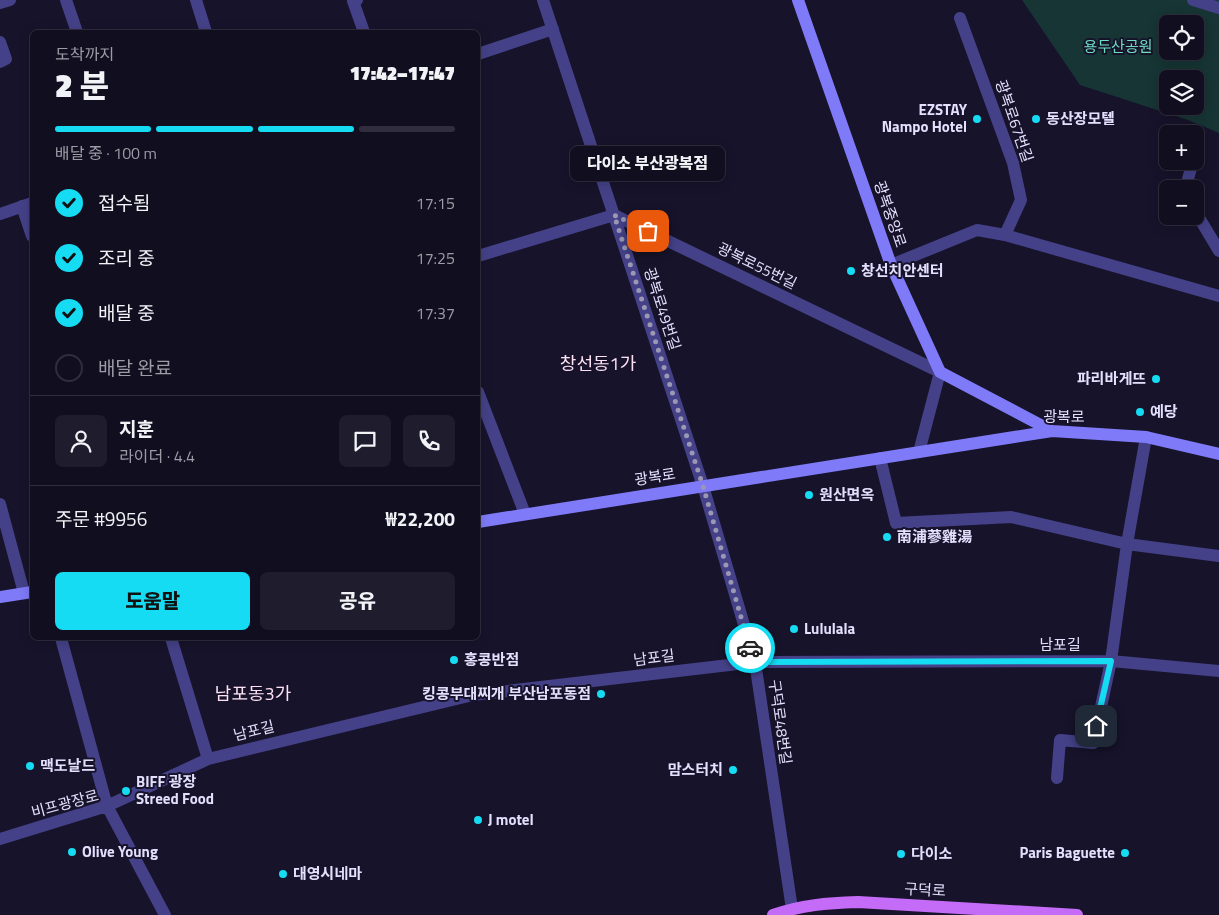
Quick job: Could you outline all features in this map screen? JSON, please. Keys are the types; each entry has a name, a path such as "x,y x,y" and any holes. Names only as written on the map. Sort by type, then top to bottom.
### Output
{"main road":[{"name":"광복중앙로","path":"798,0 891,265 940,372"},
{"path":"940,372 1052,431"},
{"name":"광복로","path":"480,522 1052,431 1146,437 1219,454"},
{"path":"0,597 28,593"},
{"name":"구덕로","path":"773,915 824,903 858,902 1077,915"}],"street":[{"path":"0,4 10,0"},
{"path":"66,0 76,30"},
{"path":"196,0 205,30"},
{"path":"356,0 353,1 363,30"},
{"name":"광복로49번길","path":"543,0 703,486"},
{"path":"1193,0 1219,8"},
{"name":"광복로67번길","path":"960,18 1013,163 1022,200 1006,235"},
{"path":"480,53 553,29"},
{"path":"0,42 6,60 0,62"},
{"path":"0,214 27,205 30,224"},
{"path":"480,255 614,215"},
{"name":"광복로55번길","path":"614,215 940,372"},
{"path":"1203,225 1219,251"},
{"path":"891,265 977,230 1006,235 1219,296"},
{"path":"919,452 940,372"},
{"path":"480,397 525,514"},
{"path":"1057,778 1060,740 1092,743 1111,661 1146,437"},
{"path":"880,458 896,523 1011,517 1128,544 1219,556"},
{"name":"구덕로48번길","path":"703,486 755,662 792,909"},
{"path":"0,504 28,593"},
{"path":"62,640 106,806"},
{"path":"172,640 208,759"},
{"name":"남포길","path":"106,806 208,759 472,695 755,662 1111,661 1219,671"},
{"name":"비프광장로","path":"0,839 106,806 165,915"}],"green space":[{"name":"용두산공원","path":"1022,0 1219,0 1219,133 1204,127 1204,125 1173,115 1204,115 1204,70 1159,70 1159,111 1080,85"}],"way so far":[{"path":"648,231 614,215 703,486 750,648"}],"place":[{"name":"EZSTAY Nampo Hotel","path":"977,119"},
{"name":"동산장모텔","path":"1036,119"},
{"name":"다이소 부산광복점","path":"648,231"},
{"name":"창선치안센터","path":"851,271"},
{"name":"파리바게뜨","path":"1156,379"},
{"name":"예당","path":"1140,412"},
{"name":"원산면옥","path":"809,495"},
{"name":"南浦蔘雞湯","path":"887,537"},
{"name":"Lululala","path":"794,629"},
{"name":"홍콩반점","path":"454,660"},
{"name":"킹콩부대찌개 부산남포동점","path":"601,694"},
{"name":"맥도날드","path":"30,766"},
{"name":"맘스터치","path":"733,770"},
{"name":"BIFF 광장 Streed Food","path":"126,791"},
{"name":"J moteI","path":"478,820"},
{"name":"Olive Young","path":"72,852"},
{"name":"Paris Baguette","path":"1125,853"},
{"name":"다이소","path":"901,854"},
{"name":"대영시네마","path":"283,874"}],"district":[{"name":"창선동1가","path":"598,364"},
{"name":"남포동3가","path":"253,694"}],"route":[{"path":"750,648 755,662 1111,661 1096,726"}]}
